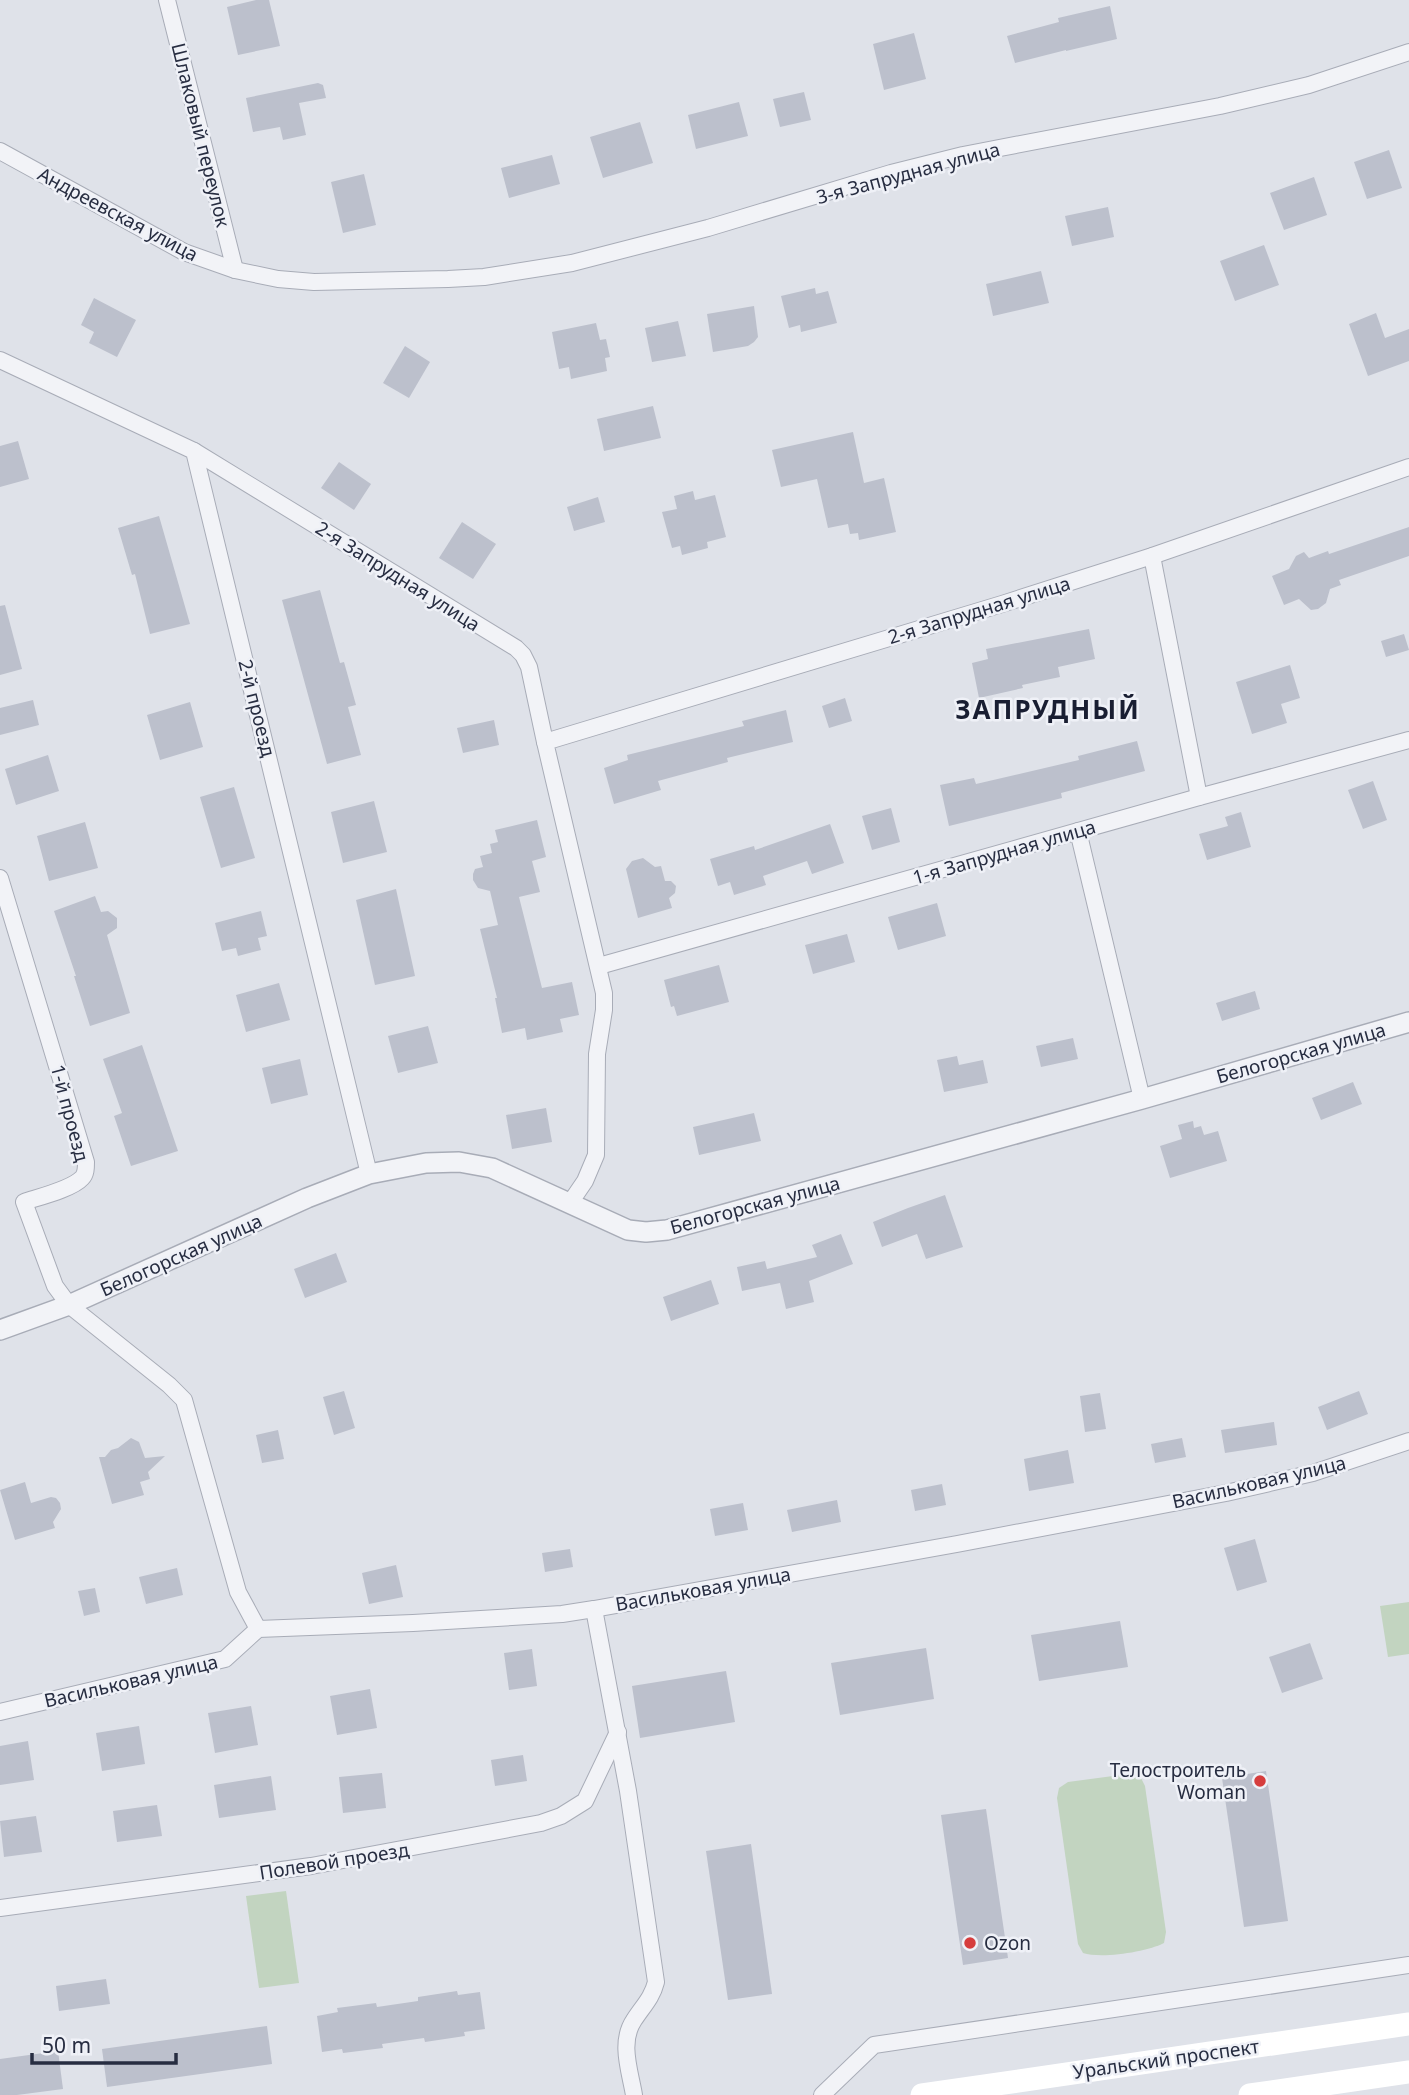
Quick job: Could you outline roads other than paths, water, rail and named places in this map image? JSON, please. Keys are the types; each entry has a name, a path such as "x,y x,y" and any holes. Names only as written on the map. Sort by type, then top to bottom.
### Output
{"main road":[{"name":"Уральский проспект","path":"922,2095 1409,2024"},
{"path":"1250,2095 1409,2073"}],"street":[{"name":"Шлаковый переулок","path":"167,0 235,271"},
{"name":"3-я Запрудная улица","path":"405,281 484,277 572,263 708,229 962,155 1220,106 1317,83 1409,52"},
{"name":"Андреевская улица","path":"0,151 184,253 235,271 314,282 405,281"},
{"path":"0,360 194,450"},
{"name":"2-я Запрудная улица","path":"194,450 516,648 529,667 604,993 597,1054 596,1155 585,1181 570,1203"},
{"name":"2-й проезд","path":"194,450 369,1174"},
{"name":"2-я Запрудная улица","path":"545,742 1002,604 1152,556 1409,467"},
{"path":"1152,556 1199,797"},
{"name":"1-я Запрудная улица","path":"599,966 1409,740"},
{"path":"1078,831 1142,1099"},
{"name":"1-й проезд","path":"0,878 86,1162 81,1180 24,1202 55,1286 69,1306"},
{"name":"Белогорская улица","path":"0,1330 69,1306 307,1198 369,1174 426,1163 459,1162 492,1168 628,1230 667,1230 1409,1022"},
{"path":"69,1306 169,1385 184,1400 238,1592 258,1629"},
{"name":"Васильковая улица","path":"0,1712 225,1659 258,1629 413,1623 562,1614 594,1609 1226,1493 1313,1473 1409,1441"},
{"path":"594,1609 618,1732 656,1982 652,1995 627,2032 626,2055 634,2095"},
{"name":"Полевой проезд","path":"0,1908 311,1866 541,1823 561,1816 585,1801 618,1732"},
{"path":"822,2095 874,2045 1409,1965"}],"place":[{"name":"Телостроитель Woman","path":"1260,1781"},
{"name":"Ozon","path":"970,1943"}],"district":[{"name":"ЗАПРУДНЫЙ","path":"1048,710"}]}
